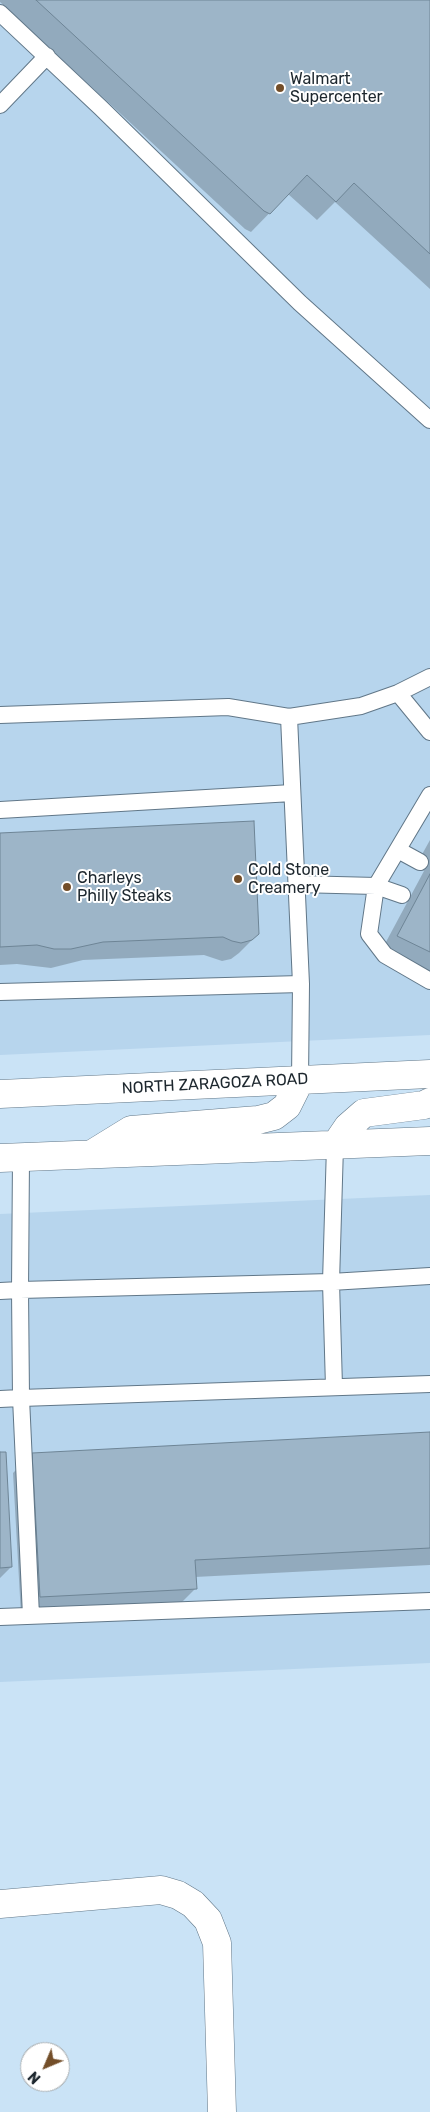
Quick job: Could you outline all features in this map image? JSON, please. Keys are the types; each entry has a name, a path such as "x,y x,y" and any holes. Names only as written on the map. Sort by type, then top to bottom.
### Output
{"main road":[{"name":"NORTH ZARAGOZA ROAD","path":"0,1094 430,1074"},
{"path":"91,1155 131,1130 258,1120 274,1116 287,1106 300,1080"},
{"path":"334,1146 348,1127 364,1113 424,1105 430,1102"},
{"path":"11,1158 430,1141"},
{"path":"0,1904 162,1890 178,1895 193,1904 208,1920 217,1943 222,2112"}],"lane":[{"path":"0,13 300,303 430,420"},
{"path":"0,105 46,56"},
{"path":"0,715 228,707 289,717 361,706 398,693 430,677"},
{"path":"398,693 430,732"},
{"path":"289,717 301,984 300,1080"},
{"path":"0,810 292,793"},
{"path":"430,795 376,886 369,934 385,955 430,981"},
{"path":"398,850 420,862"},
{"path":"297,884 376,886 402,895"},
{"path":"0,992 301,984"},
{"path":"334,1146 330,1282 334,1387"},
{"path":"11,1158 20,1290 21,1398 31,1616"},
{"path":"0,1291 330,1282 430,1276"},
{"path":"0,1399 430,1384"},
{"path":"0,1617 430,1601"}],"shaded area":[{"path":"0,0 430,0 430,1035 0,1055"},
{"path":"430,1195 430,1663 0,1682 0,1214"}],"building":[{"name":"Walmart Supercenter","path":"36,0 430,0 430,254 354,183 336,202 307,175 270,214 264,211"},
{"path":"254,821 259,934 252,940 241,943 223,937 103,942 71,949 54,949 37,945 0,947 0,833"},
{"path":"430,874 430,952 397,936"},
{"path":"430,1432 430,1548 195,1560 197,1589 40,1597 32,1453"},
{"path":"0,1452 6,1452 12,1567 0,1568"}],"place":[{"name":"Walmart Supercenter","path":"280,88"},
{"name":"Cold Stone Creamery","path":"238,879"},
{"name":"Charleys Philly Steaks","path":"67,887"}]}
